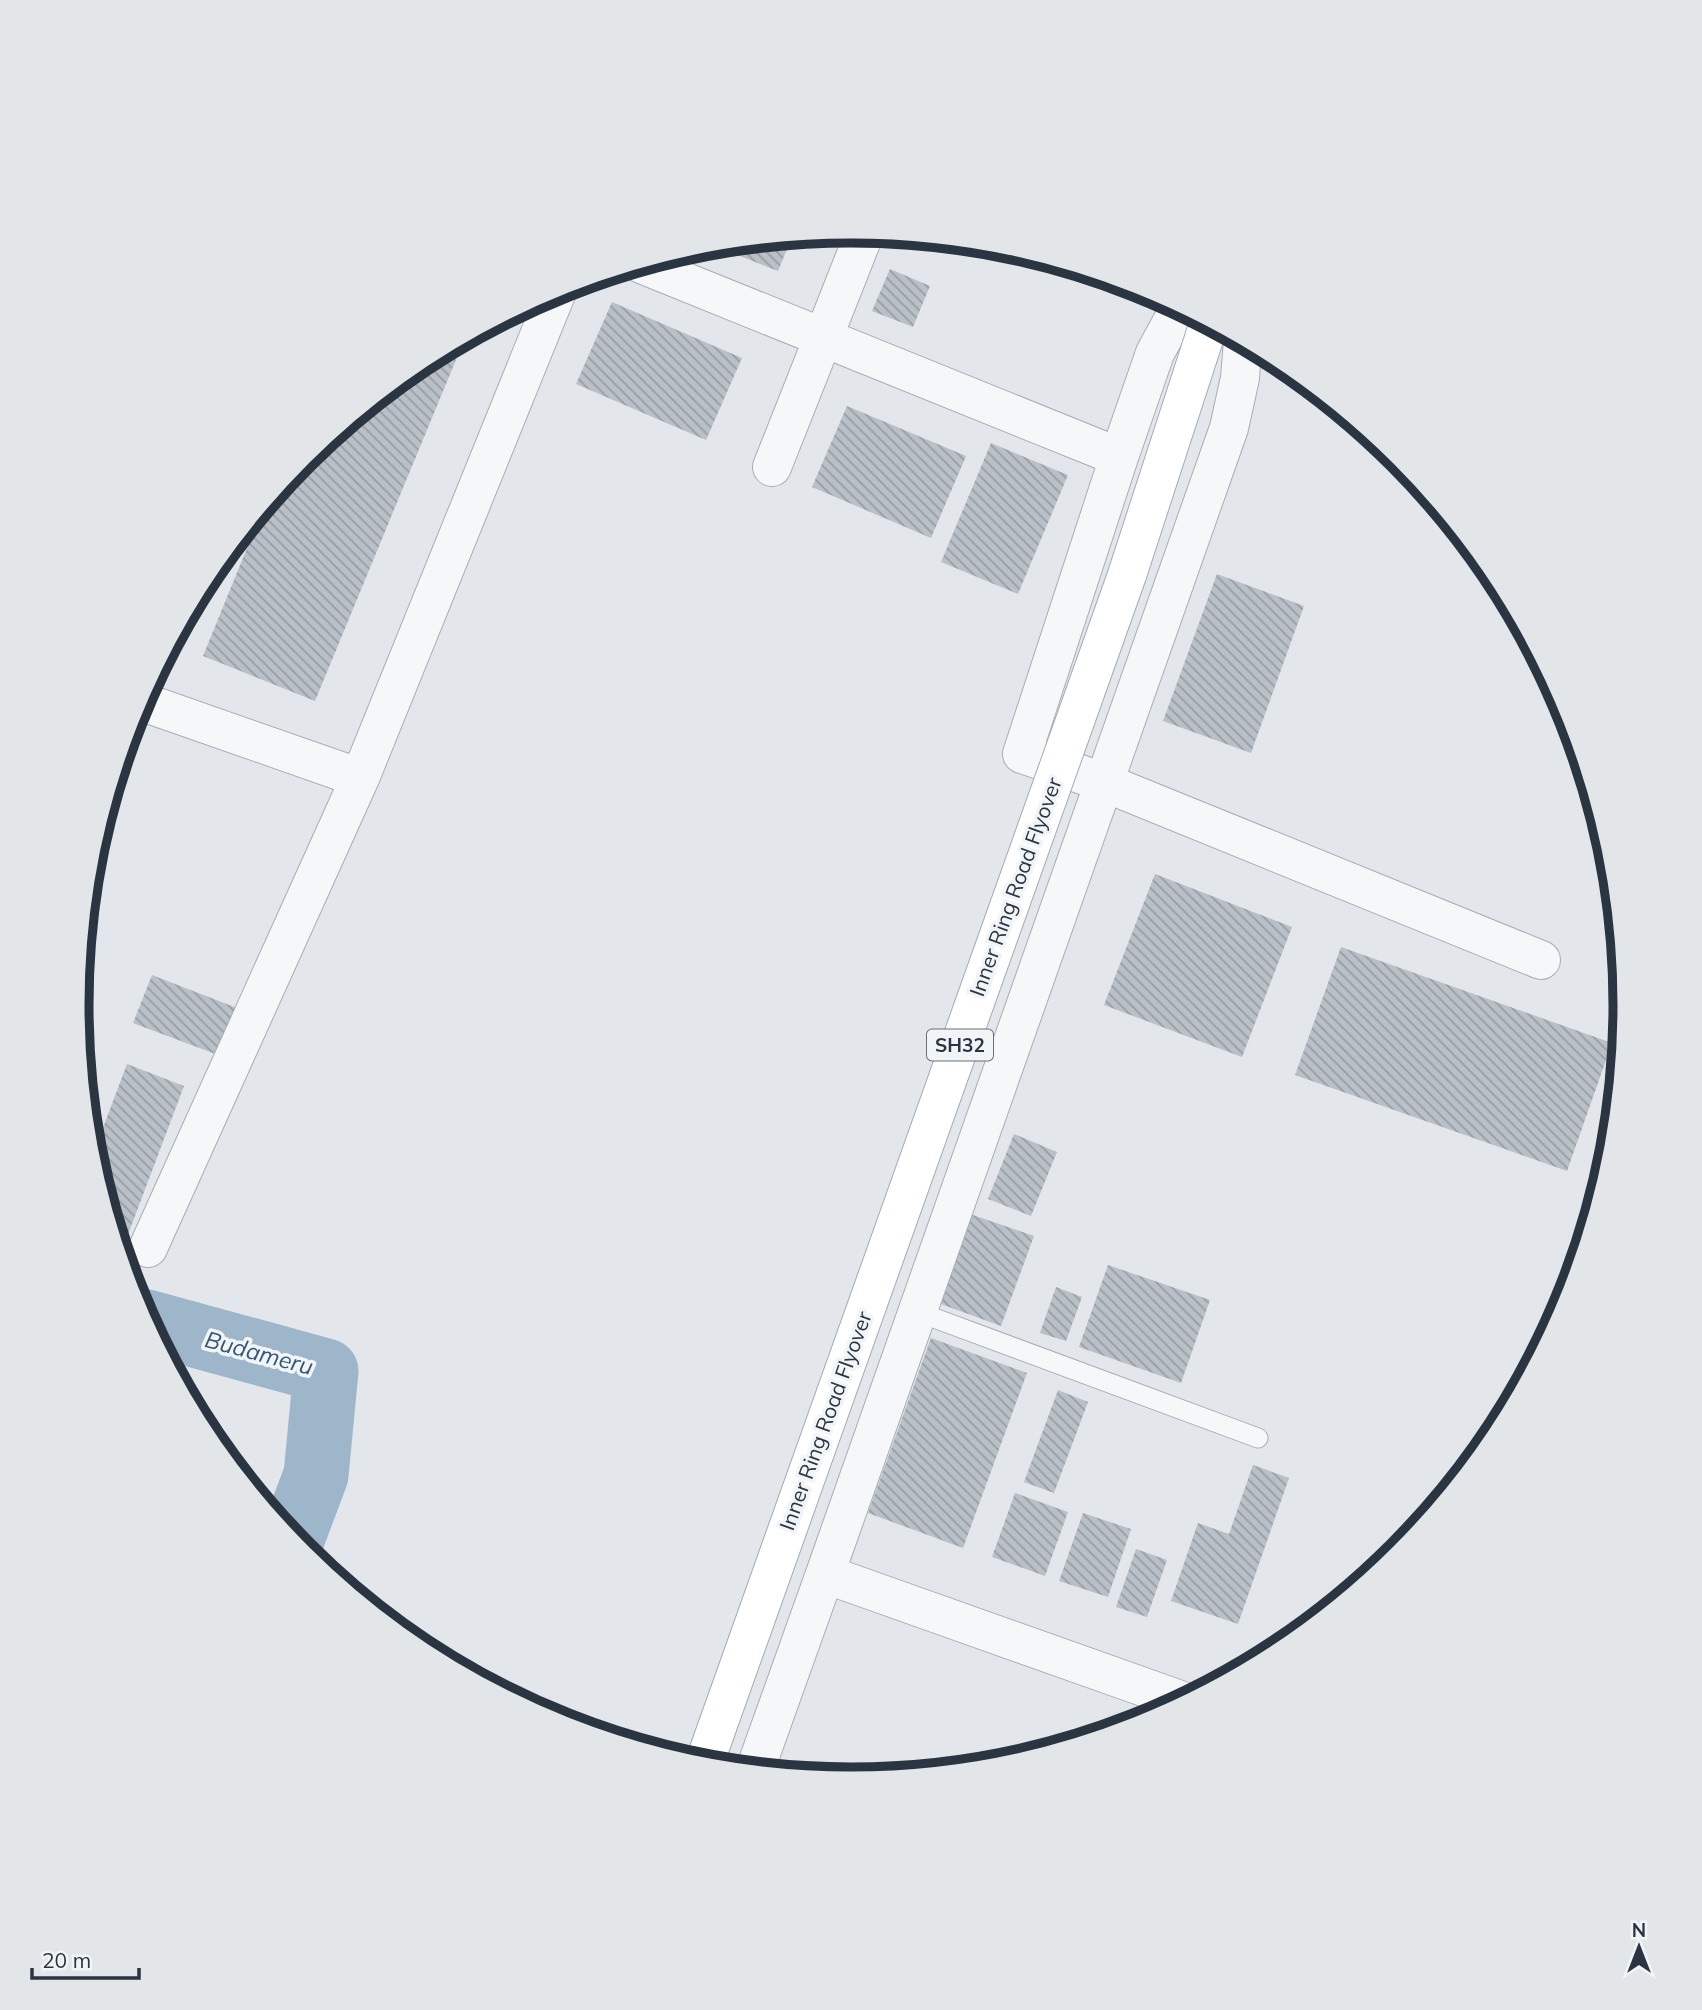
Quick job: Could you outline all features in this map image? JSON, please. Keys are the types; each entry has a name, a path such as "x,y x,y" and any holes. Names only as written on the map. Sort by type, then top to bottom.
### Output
{"main road":[{"name":"Inner Ring Road Flyover","path":"708,1753 1122,588 1206,332"}],"street":[{"path":"772,467 861,243"},
{"path":"654,269 1119,457"},
{"path":"148,1248 360,778 552,304"},
{"path":"1175,316 1155,353 1143,387 1021,754 1103,782 1541,960"},
{"path":"758,1761 1229,428 1240,378 1242,352"},
{"path":"151,705 360,778"},
{"path":"825,1574 1170,1696"}],"lane":[{"path":"918,1312 1258,1438"}],"building":[{"path":"788,246 778,271 733,253"},
{"path":"890,269 930,286 913,327 872,311"},
{"path":"612,302 742,358 706,440 576,384"},
{"path":"459,352 315,701 203,656 253,534 278,503 312,466 349,432 387,401"},
{"path":"847,406 966,456 931,538 812,487"},
{"path":"991,443 1068,475 1018,594 941,562"},
{"path":"1217,574 1304,606 1251,753 1163,721"},
{"path":"1155,874 1292,927 1242,1057 1104,1005"},
{"path":"1341,947 1611,1043 1567,1171 1295,1075"},
{"path":"152,975 237,1008 218,1055 133,1023"},
{"path":"127,1064 184,1086 126,1239 115,1202 101,1134"},
{"path":"1014,1134 1057,1152 1031,1216 988,1199"},
{"path":"970,1214 1034,1236 1001,1326 938,1303"},
{"path":"1108,1265 1210,1300 1181,1383 1079,1347"},
{"path":"1056,1287 1082,1297 1066,1341 1040,1333"},
{"path":"931,1338 1027,1373 963,1548 868,1513"},
{"path":"1058,1390 1088,1402 1054,1493 1024,1482"},
{"path":"1253,1465 1289,1478 1238,1624 1171,1601 1198,1523 1229,1534"},
{"path":"1015,1493 1068,1512 1045,1576 992,1557"},
{"path":"1083,1513 1131,1529 1108,1597 1059,1581"},
{"path":"1136,1549 1167,1560 1147,1617 1116,1607"}],"waterway":[{"name":"Budameru","path":"160,1326 326,1371 316,1475 296,1527"}]}
